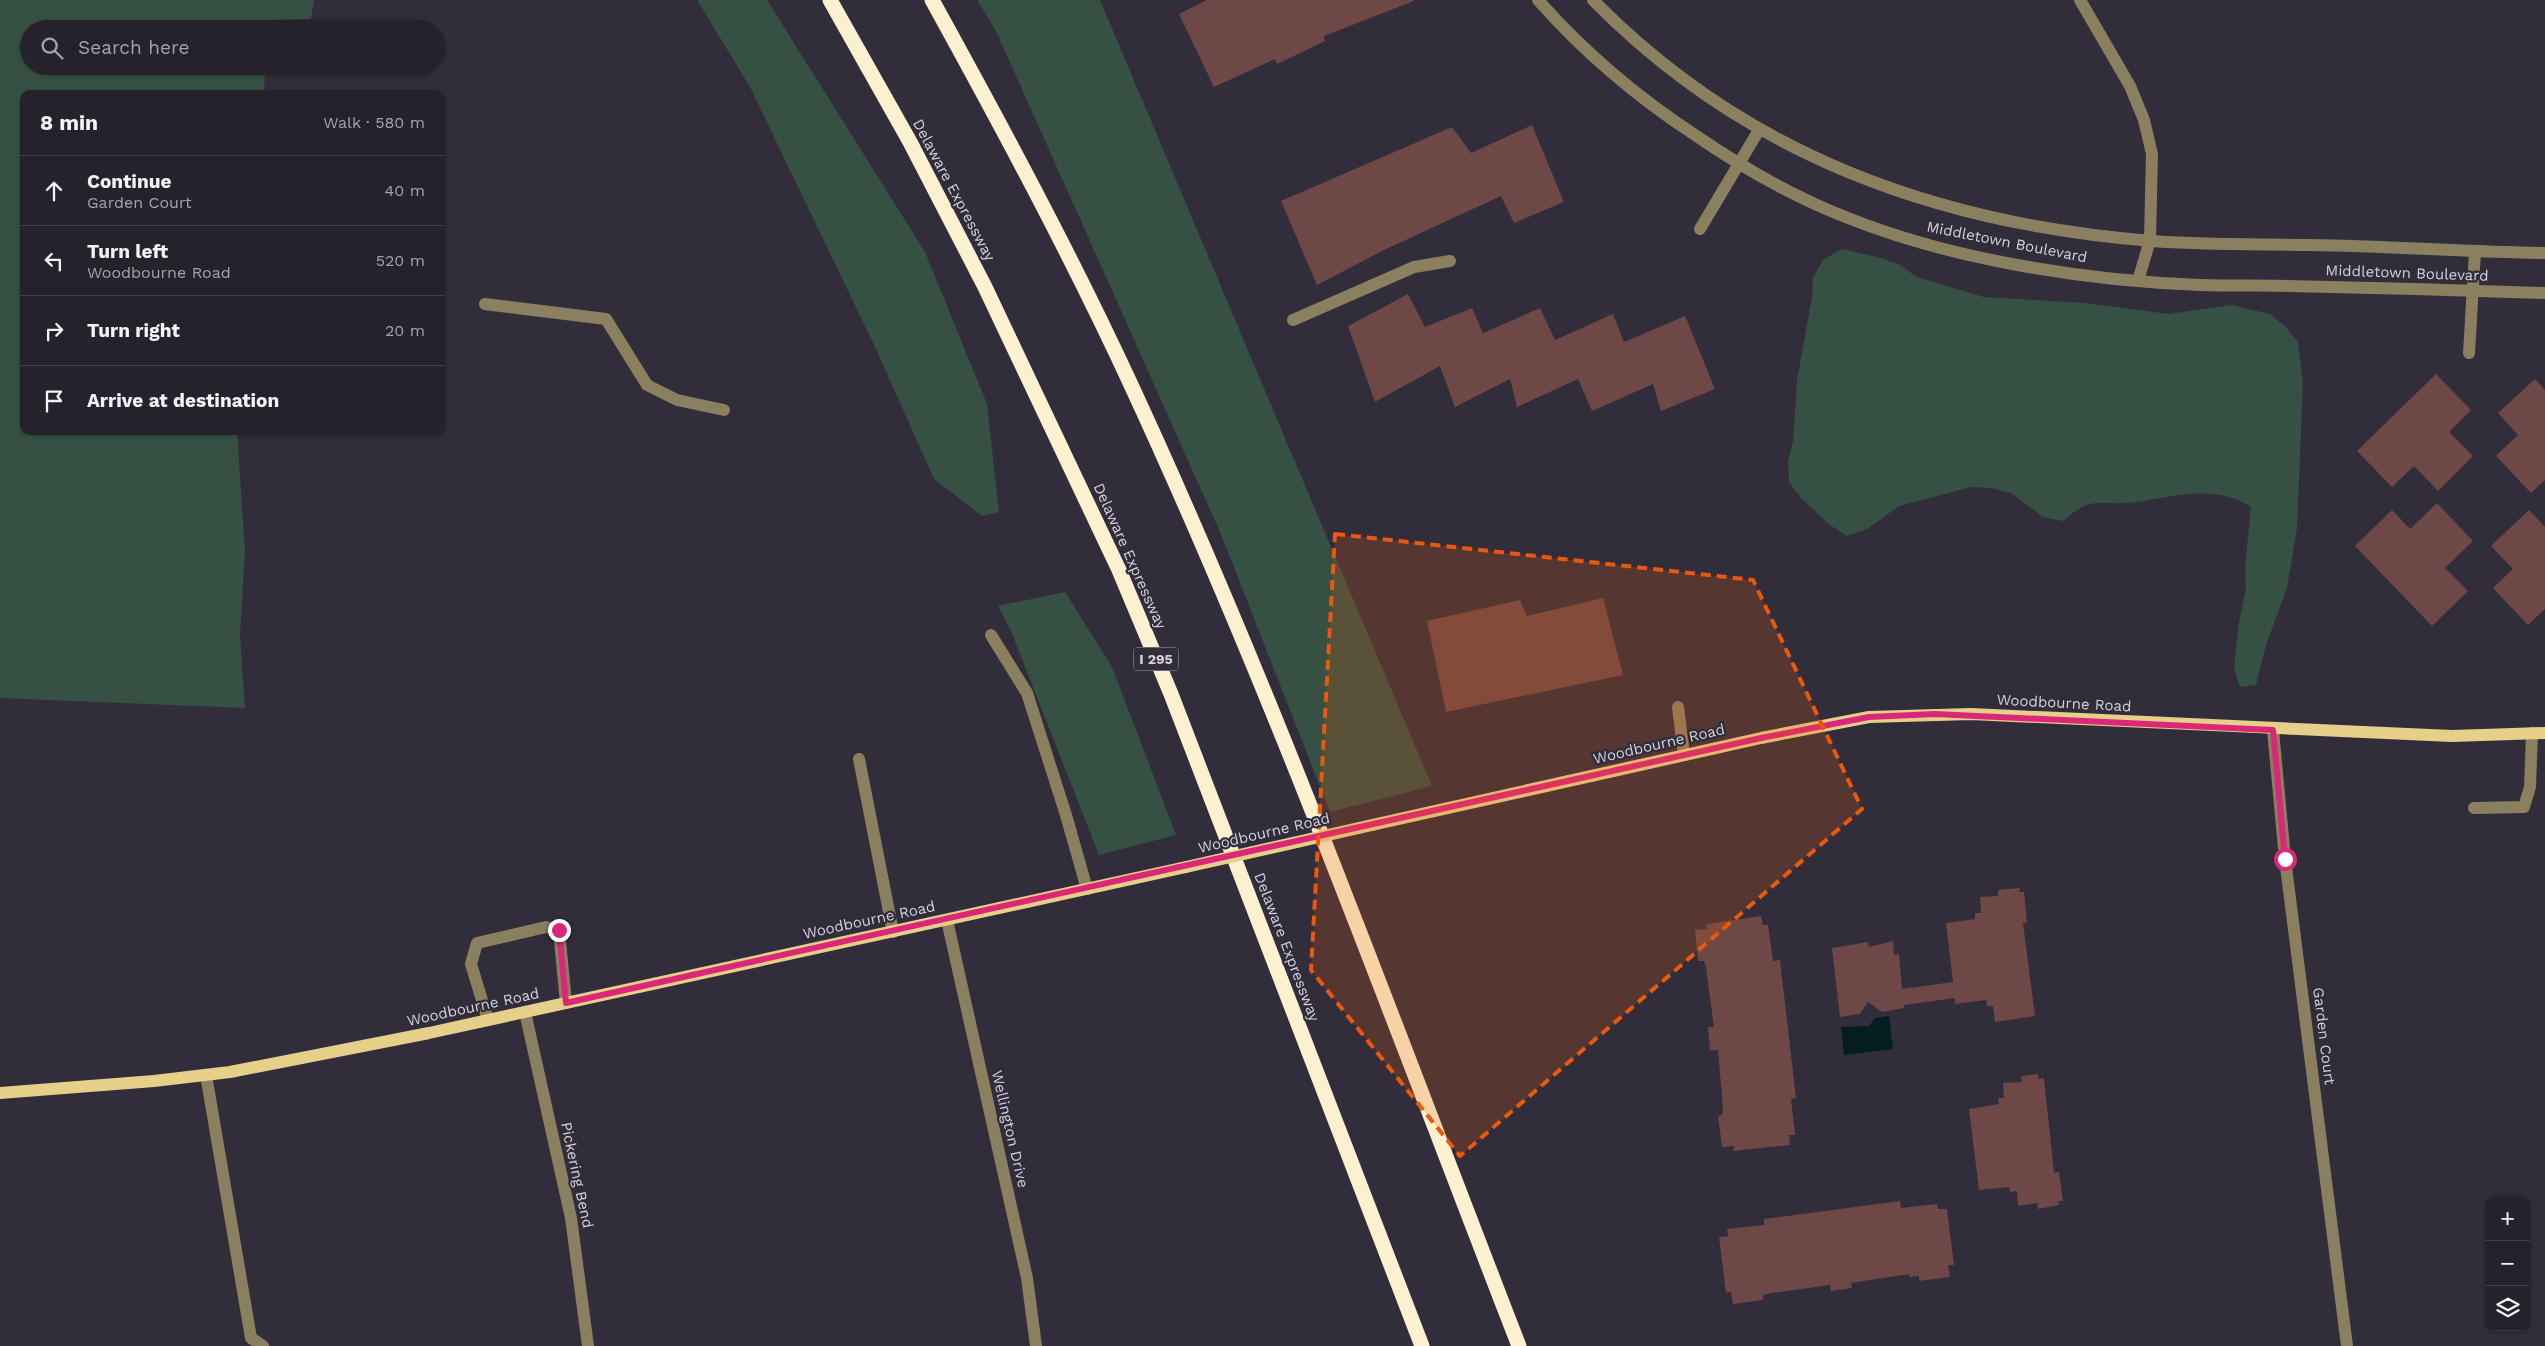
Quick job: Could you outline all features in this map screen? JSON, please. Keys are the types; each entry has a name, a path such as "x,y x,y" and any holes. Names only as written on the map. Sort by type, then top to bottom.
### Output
{"highway":[{"name":"Delaware Expressway","path":"830,0 910,142 984,287 1119,570 1171,694 1422,1346"},
{"path":"932,0 1059,239 1131,386 1204,547 1281,731 1519,1346"}],"main road":[{"name":"Woodbourne Road","path":"0,1093 206,1075 397,1040 894,932 1684,755 1869,717 1970,714 2273,730 2452,736 2545,733"}],"street":[{"name":"Middletown Boulevard","path":"1538,0 1585,50 1657,110 1738,164 1776,185 1847,218 1892,234 1951,251 2042,268 2138,281 2201,285 2545,293"},
{"name":"Middletown Boulevard","path":"1593,0 1643,48 1759,130 1806,154 1914,198 1969,213 2075,232 2150,240 2545,253"},
{"path":"2080,0 2130,86 2144,120 2152,154 2150,240 2138,281"},
{"path":"1700,229 1759,130"},
{"path":"2469,352 2475,252"},
{"path":"1293,320 1414,267 1450,261"},
{"path":"485,304 606,319 647,385 677,400 724,410"},
{"path":"991,635 1027,693 1066,814 1087,888"},
{"path":"1678,707 1684,755"},
{"name":"Garden Court","path":"2273,730 2285,859 2347,1346"},
{"path":"2474,808 2524,807 2530,788 2532,734"},
{"path":"859,759 894,932"},
{"name":"Wellington Drive","path":"947,920 1027,1278 1036,1346"},
{"path":"488,1020 471,964 477,943 546,927 559,930 566,1003"},
{"name":"Pickering Bend","path":"525,1012 571,1218 588,1346"},
{"path":"206,1075 251,1338 262,1346"}],"highlighted area":[{"path":"1335,534 1753,580 1862,809 1460,1156 1311,970"}],"shaded area":[{"path":"0,0 314,0 311,19 20,20 20,75 265,75 264,90 20,90 20,435 237,435 245,551 240,635 245,708 0,698"},
{"path":"697,0 767,0 925,252 987,404 999,512 982,516 934,479 876,349 750,87"},
{"path":"977,0 1100,0 1432,786 1330,812 1220,532 996,31"},
{"path":"1842,249 1881,258 1900,265 1917,277 1984,297 2085,303 2169,314 2231,305 2270,314 2286,327 2298,342 2303,382 2297,528 2287,588 2266,645 2256,685 2240,687 2234,669 2238,628 2246,587 2245,567 2251,507 2238,500 2210,494 2196,494 2137,502 2098,503 2083,507 2063,521 2043,517 2011,493 1991,488 1971,487 1899,506 1867,529 1847,536 1830,525 1801,498 1789,482 1788,461 1793,441 1797,380 1812,297 1813,277 1824,259"},
{"path":"1065,592 1112,667 1176,835 1099,855 1011,631 998,606"},
{"path":"1889,1016 1893,1049 1844,1055 1841,1027 1869,1026 1875,1018"}],"building":[{"path":"1207,0 1414,1 1324,36 1325,41 1277,64 1275,59 1214,87 1179,14"},
{"path":"1532,125 1564,202 1514,223 1501,196 1384,250 1317,285 1281,201 1452,127 1471,153"},
{"path":"1408,294 1425,327 1472,308 1483,333 1540,308 1555,340 1613,314 1624,342 1685,316 1715,389 1661,411 1653,384 1592,411 1578,379 1517,407 1510,379 1455,407 1440,366 1375,402 1348,326"},
{"path":"2436,374 2471,410 2449,432 2473,456 2438,491 2414,466 2392,487 2357,451"},
{"path":"2535,379 2545,390 2545,480 2531,493 2496,456 2518,435 2498,413"},
{"path":"2437,503 2473,541 2445,568 2468,591 2432,626 2355,546 2392,510 2410,529"},
{"path":"2529,510 2545,527 2545,609 2528,625 2493,588 2513,569 2491,546"},
{"path":"1603,598 1623,675 1446,712 1427,621 1520,600 1527,616"},
{"path":"2020,888 2019,892 2024,892 2027,922 2023,923 2035,1016 1995,1022 1993,1006 1987,1006 1986,1000 1955,1004 1955,998 1904,1005 1904,1008 1882,1012 1868,1002 1860,1014 1840,1017 1832,948 1868,942 1869,947 1893,941 1894,955 1899,954 1902,989 1953,982 1946,923 1975,919 1975,913 1981,913 1980,897 1998,896 1998,890"},
{"path":"1761,916 1763,925 1768,925 1773,961 1780,960 1796,1098 1791,1099 1795,1135 1789,1135 1790,1145 1733,1151 1734,1146 1722,1147 1718,1116 1722,1115 1723,1108 1718,1050 1710,1050 1708,1027 1714,1027 1706,968 1704,961 1698,961 1695,930 1707,929 1707,924"},
{"path":"2038,1074 2039,1079 2044,1078 2054,1173 2059,1172 2063,1201 2058,1201 2059,1205 2038,1209 2037,1203 2018,1206 2017,1191 2010,1192 2009,1187 1979,1190 1969,1109 1999,1104 1998,1098 2004,1098 2003,1083 2022,1082 2021,1076"},
{"path":"1900,1201 1901,1208 1937,1204 1938,1209 1947,1209 1954,1265 1948,1265 1950,1277 1919,1281 1919,1276 1909,1277 1909,1274 1851,1283 1852,1288 1831,1291 1830,1285 1772,1293 1763,1295 1763,1300 1733,1304 1731,1292 1726,1293 1719,1237 1728,1236 1727,1229 1764,1225 1764,1219"}],"route":[{"path":"559,930 566,1003 894,932 1761,738 1869,717 1935,714 1970,714 2273,730 2285,859"}]}
